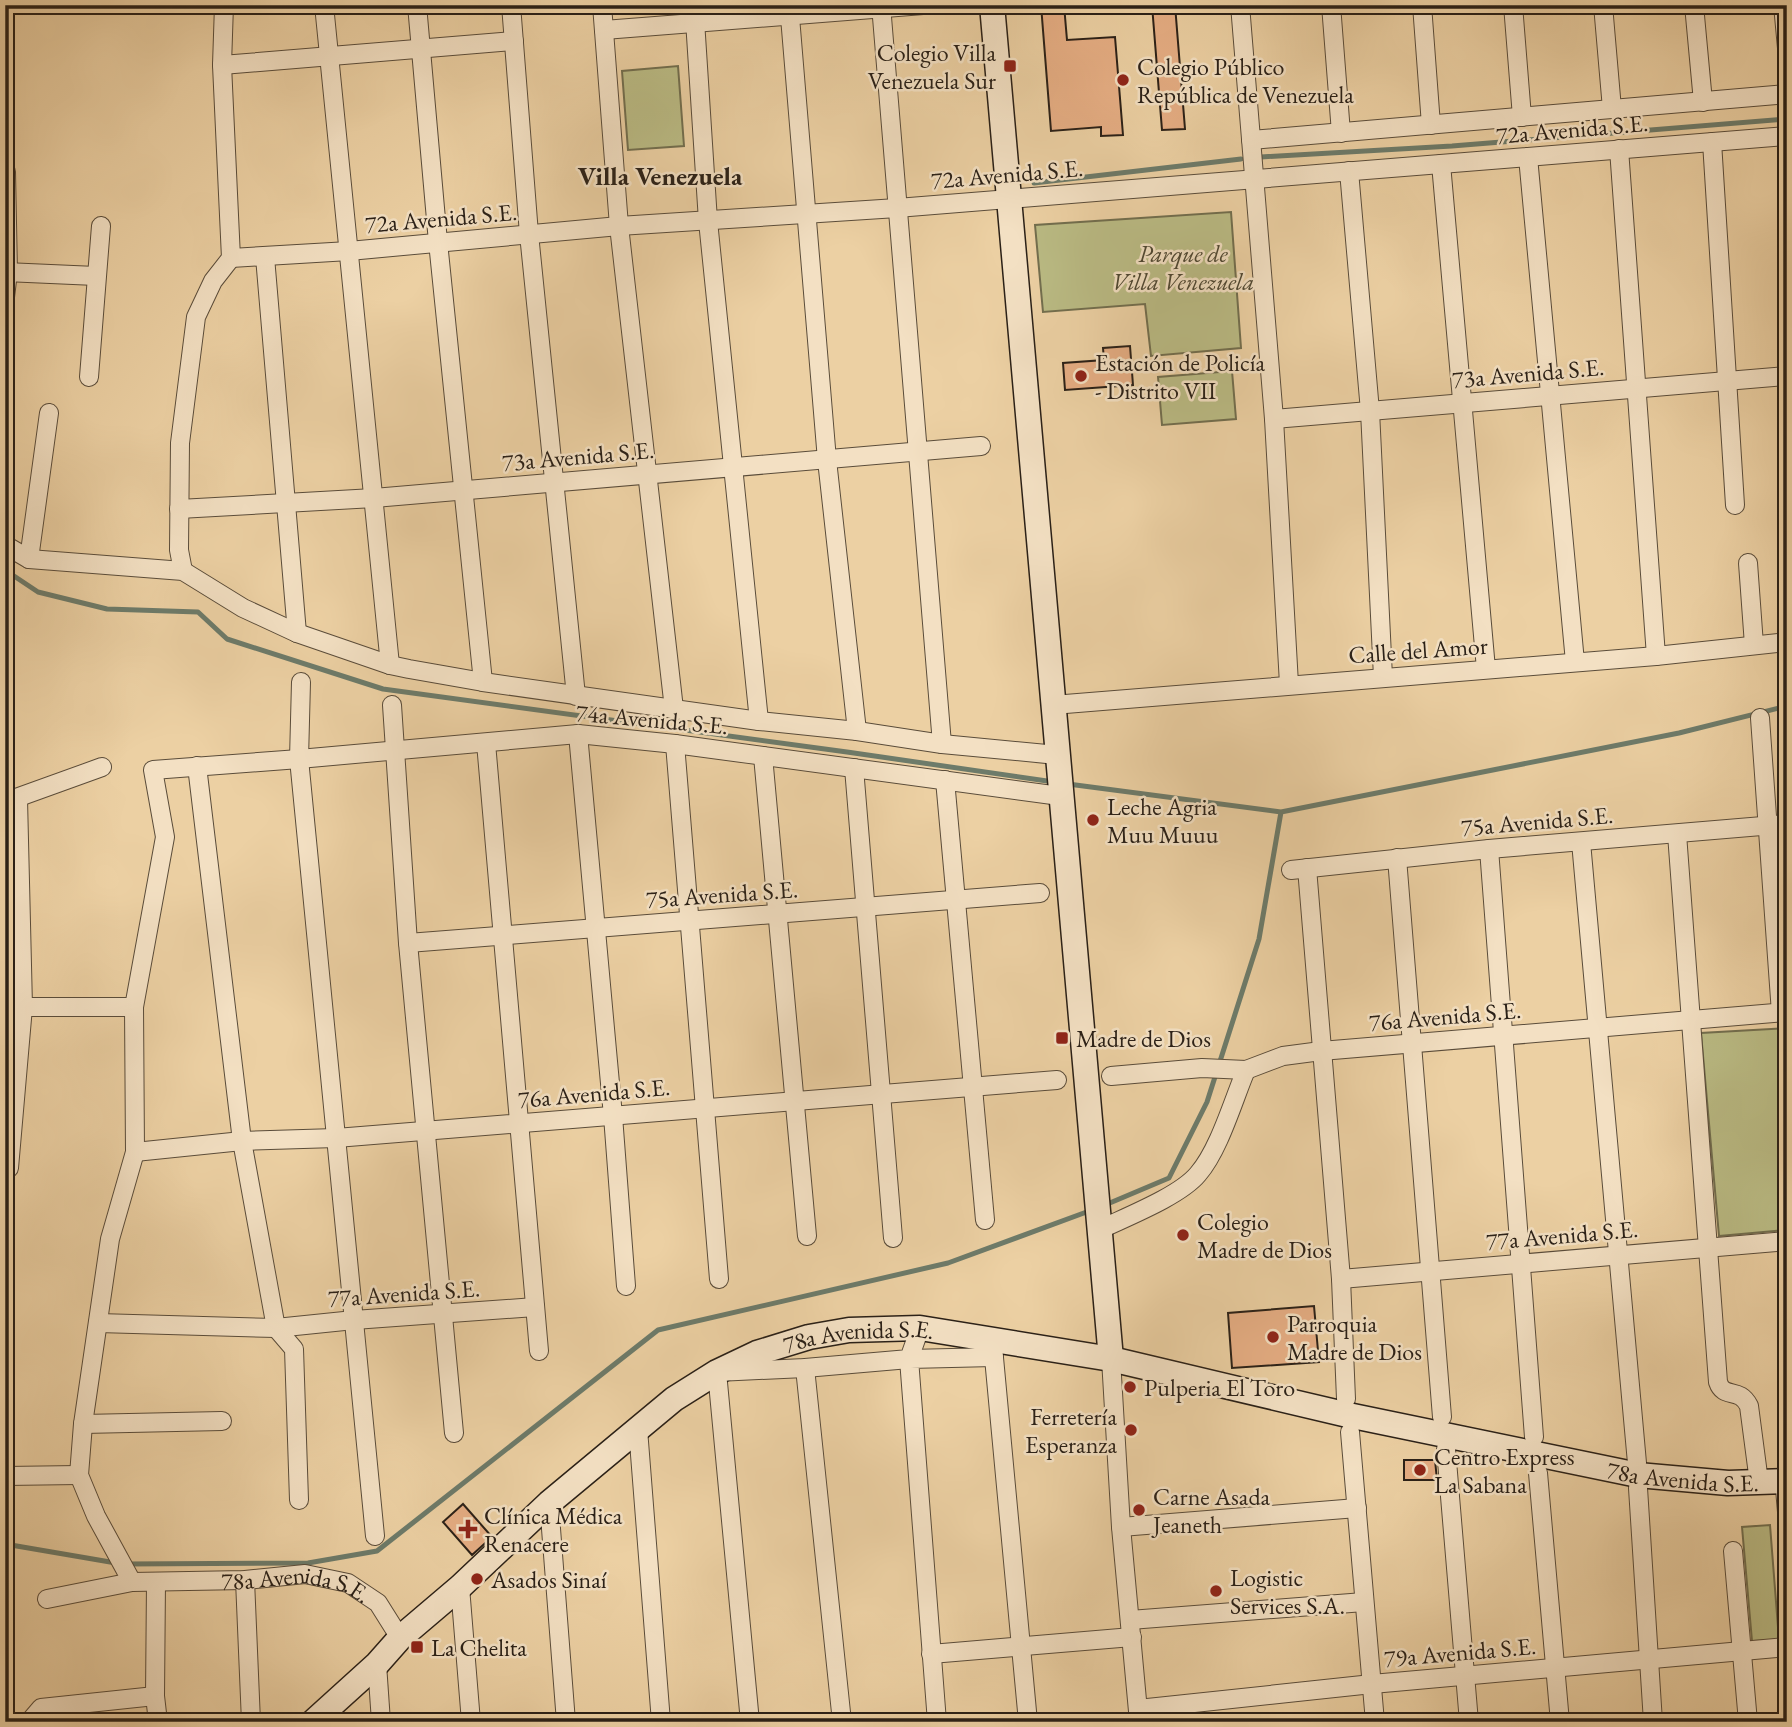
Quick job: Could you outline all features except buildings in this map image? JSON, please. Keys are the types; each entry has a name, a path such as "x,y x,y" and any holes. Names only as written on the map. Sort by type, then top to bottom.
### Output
{"street":[{"path":"5,545 29,559 183,571 179,550 180,443 196,317 214,281 231,258 222,65 224,5"},
{"path":"324,5 390,665"},
{"path":"417,5 483,682"},
{"path":"510,5 529,234 576,696"},
{"path":"602,5 619,226 674,709"},
{"path":"604,30 695,14 923,5"},
{"path":"992,5 1111,1359 1121,1527 1139,1716"},
{"path":"1240,5 1274,419 1289,684"},
{"path":"1331,5 1341,133"},
{"path":"1422,5 1431,125"},
{"path":"1513,5 1522,117"},
{"path":"1603,5 1612,109"},
{"path":"1694,5 1703,102"},
{"path":"1783,5 1787,48"},
{"path":"881,7 942,744"},
{"path":"790,11 827,460 857,731"},
{"path":"695,14 708,221 760,721"},
{"path":"222,65 514,41"},
{"name":"72a Avenida S.E.","path":"1251,140 1787,94"},
{"name":"72a Avenida S.E.","path":"231,258 349,251 619,226 897,208 1787,136"},
{"path":"1712,142 1735,505"},
{"path":"1619,149 1656,656"},
{"path":"1528,157 1574,662"},
{"path":"1441,164 1486,669"},
{"path":"1349,171 1370,411 1383,677"},
{"path":"5,297 6,172"},
{"path":"89,377 102,226"},
{"path":"265,257 297,633"},
{"path":"7,272 96,276"},
{"name":"73a Avenida S.E.","path":"1274,419 1787,376"},
{"path":"29,559 49,412"},
{"name":"73a Avenida S.E.","path":"179,509 374,498 981,446"},
{"path":"1748,563 1754,645"},
{"name":"74a Avenida S.E.","path":"183,571 243,608 297,633 390,665 483,682 760,721 857,731 942,744 1057,755"},
{"name":"Calle del Amor","path":"1053,705 1656,656 1787,642"},
{"path":"302,682 299,759 375,1536"},
{"path":"392,705 408,943 454,1433"},
{"path":"1760,719 1784,1012"},
{"path":"578,734 626,1286"},
{"name":"74a Avenida S.E.","path":"134,1007 165,837 153,770 578,734 763,755 1060,796"},
{"path":"486,743 539,1351"},
{"path":"675,744 719,1279"},
{"path":"763,755 807,1236"},
{"path":"197,766 242,1141 276,1328 294,1349 299,1500"},
{"path":"9,1168 14,1008 12,801 102,767"},
{"path":"854,768 893,1238"},
{"path":"945,780 985,1220"},
{"name":"75a Avenida S.E.","path":"1321,1051 1299,869 1489,849 1787,824"},
{"path":"1677,834 1718,1382 1720,1389 1725,1392 1737,1393 1745,1398 1775,1482"},
{"path":"1581,842 1637,1463"},
{"path":"1489,849 1534,1437"},
{"path":"1397,858 1443,1417"},
{"name":"75a Avenida S.E.","path":"408,943 1040,893"},
{"path":"14,1008 134,1007 135,1152 110,1239 83,1424 79,1475 96,1516 132,1582"},
{"name":"76a Avenida S.E.","path":"1111,1076 1224,1067 1246,1070 1283,1056 1321,1051 1784,1012"},
{"path":"1321,1051 1341,1279 1346,1399"},
{"path":"1097,1214 1182,1188 1198,1175 1210,1156 1246,1070"},
{"name":"76a Avenida S.E.","path":"135,1152 242,1141 336,1138 1057,1080"},
{"name":"77a Avenida S.E.","path":"1341,1279 1787,1241"},
{"name":"77a Avenida S.E.","path":"97,1323 276,1328 535,1307"},
{"path":"920,1328 909,1359 937,1722"},
{"name":"78a Avenida S.E.","path":"47,1599 132,1582 245,1580 305,1574 348,1583 377,1603 400,1638 460,1587 549,1503 674,1399 717,1372 757,1353 809,1337 849,1329 920,1328 994,1348 1111,1359 1348,1415 1637,1475 1696,1482 1775,1482"},
{"path":"750,1722 717,1372 909,1359 994,1348 1028,1722"},
{"path":"805,1368 842,1722"},
{"path":"83,1424 222,1421"},
{"path":"638,1429 661,1722"},
{"path":"1350,1432 1375,1722"},
{"path":"1446,1449 1469,1722"},
{"path":"1538,1473 1560,1722"},
{"path":"5,1476 79,1475"},
{"path":"1638,1488 1653,1722"},
{"path":"549,1503 566,1722"},
{"path":"1121,1527 1357,1508"},
{"path":"1733,1551 1748,1722"},
{"path":"245,1580 251,1722"},
{"path":"156,1582 155,1696 158,1722"},
{"path":"460,1587 471,1722"},
{"path":"931,1654 1021,1647 1131,1629 1364,1602"},
{"path":"313,1722 377,1664 400,1638"},
{"name":"79a Avenida S.E.","path":"1139,1716 1372,1684 1787,1647"},
{"path":"377,1664 381,1722"},
{"path":"29,1722 41,1708 155,1696"}],"lane":[{"path":"1775,1482 1787,1564"}],"green space":[{"path":"678,66 684,146 628,150 622,71"},
{"name":"Parque de Villa Venezuela","path":"1231,212 1241,348 1151,356 1145,304 1043,312 1035,225"},
{"path":"1232,371 1236,419 1162,425 1158,377"},
{"path":"1787,1028 1787,1230 1719,1236 1701,1033"},
{"path":"1770,1525 1779,1640 1752,1641 1742,1527"}],"waterway":[{"path":"1261,157 1452,146 1787,119"},
{"path":"1034,183 1241,159"},
{"path":"5,570 38,592 107,609 198,612 227,639 383,689 1054,782"},
{"path":"1068,784 1281,812 1679,733 1787,706"},
{"path":"1105,1205 1169,1178 1207,1102 1259,939 1281,812"},
{"path":"126,1564 308,1563 377,1551 658,1330 948,1263 1092,1210"},
{"path":"5,1544 116,1563"}],"place":[{"name":"Colegio Villa Venezuela Sur","path":"1010,66"},
{"name":"Colegio Público República de Venezuela","path":"1123,80"},
{"name":"Estación de Policía - Distrito VII","path":"1081,376"},
{"name":"Leche Agria Muu Muuu","path":"1093,820"},
{"name":"Madre de Dios","path":"1062,1038"},
{"name":"Colegio Madre de Dios","path":"1183,1235"},
{"name":"Parroquia Madre de Dios","path":"1273,1337"},
{"name":"Pulperia El Toro","path":"1130,1387"},
{"name":"Ferretería Esperanza","path":"1131,1430"},
{"name":"Centro Express La Sabana","path":"1420,1470"},
{"name":"Carne Asada Jeaneth","path":"1139,1510"},
{"name":"Clínica Médica Renacere","path":"468,1529"},
{"name":"Asados Sinaí","path":"477,1579"},
{"name":"Logistic Services S.A.","path":"1216,1591"},
{"name":"La Chelita","path":"417,1647"}],"district":[{"name":"Villa Venezuela","path":"660,176"}]}
